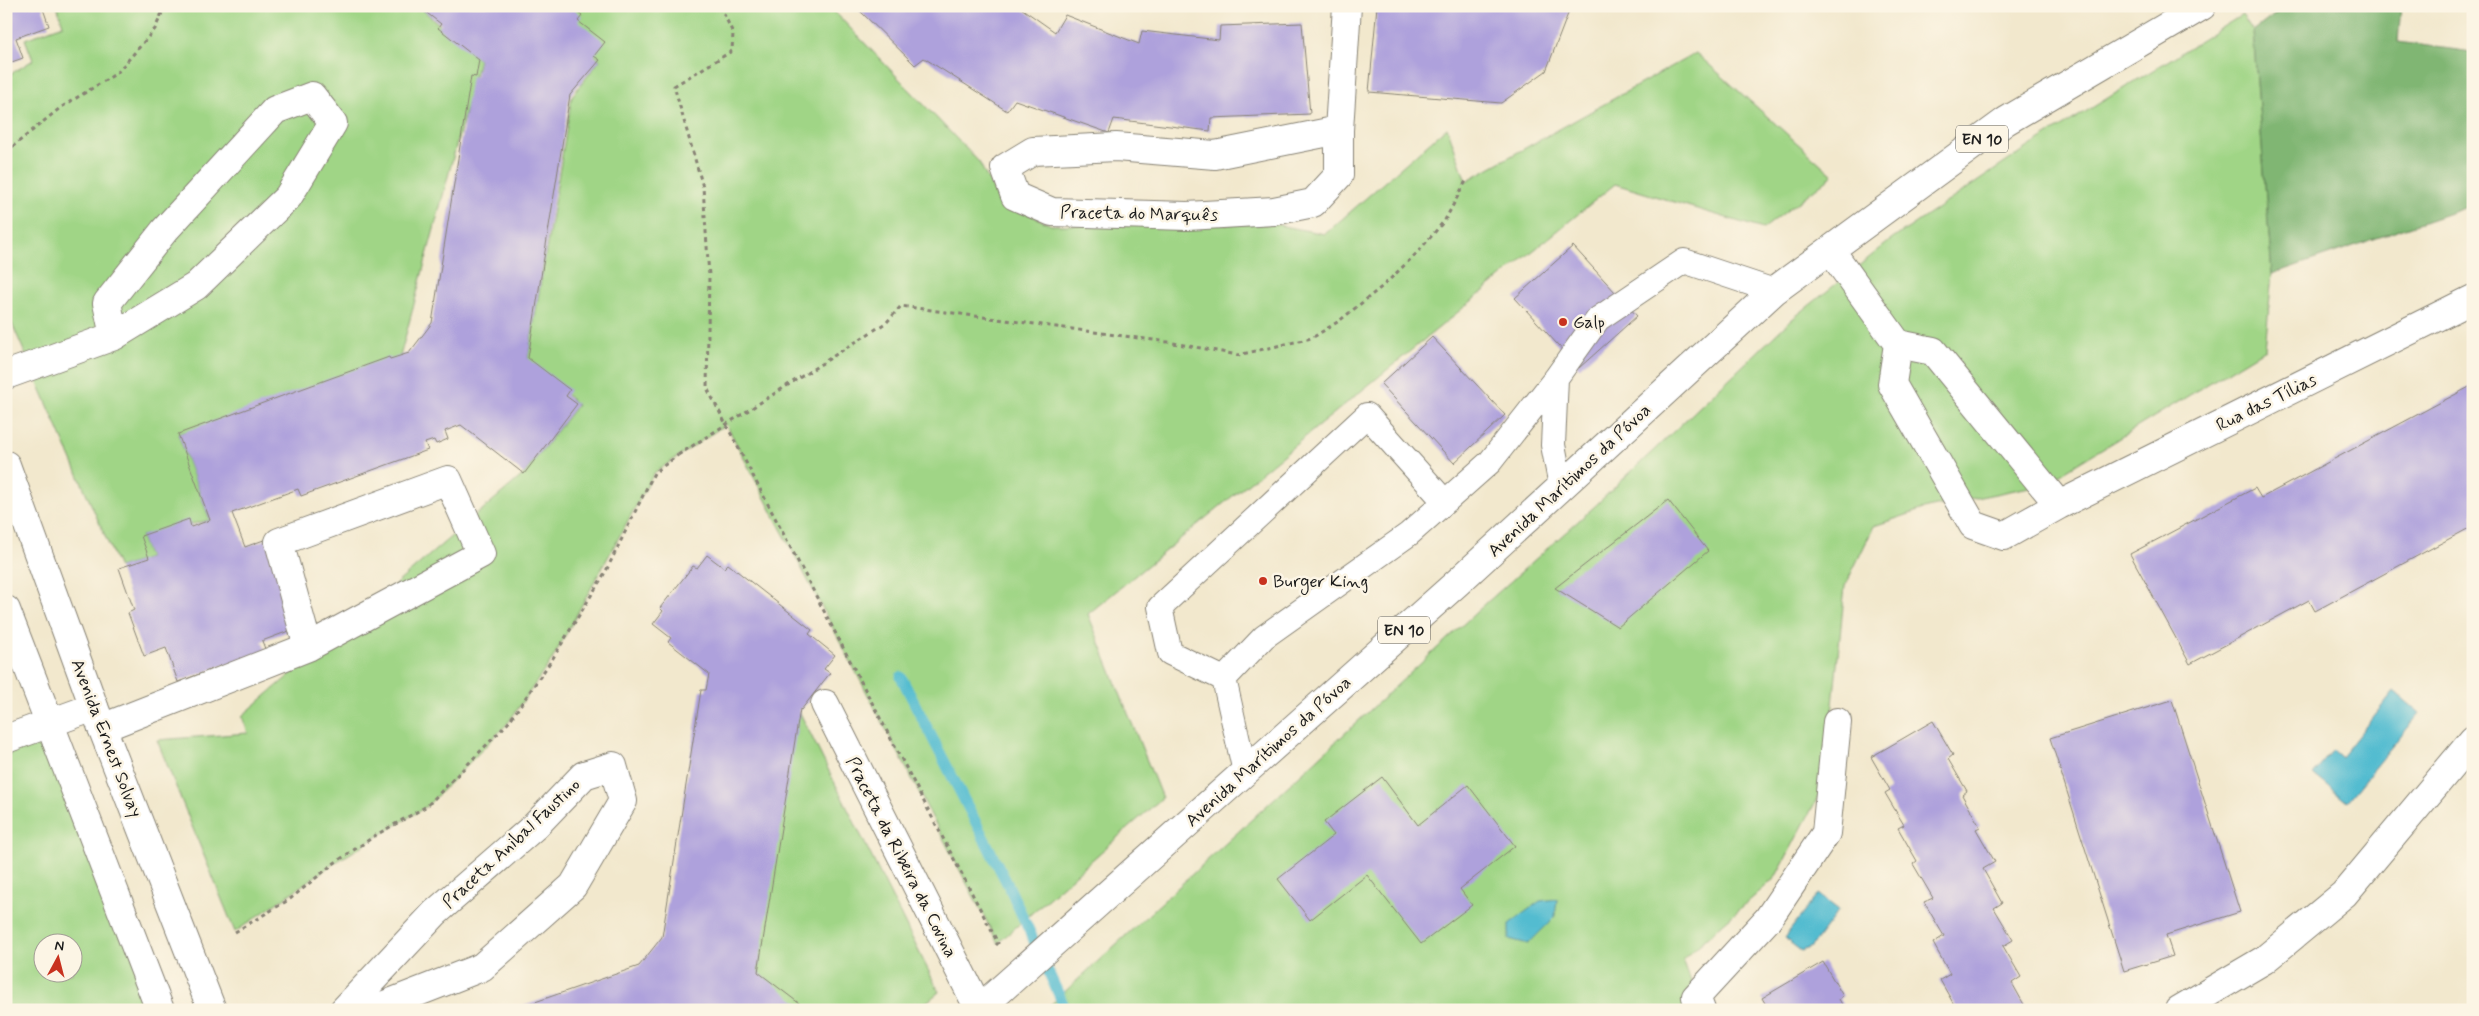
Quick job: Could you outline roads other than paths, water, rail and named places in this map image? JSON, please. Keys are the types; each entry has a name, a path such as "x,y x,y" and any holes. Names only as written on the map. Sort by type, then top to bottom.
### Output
{"street":[{"name":"Praceta do Marquês","path":"1339,130 1215,155 1116,147 1033,151 1005,168 1015,196 1052,212 1187,216 1274,211 1313,203 1339,175 1339,130 1348,6"},
{"name":"Avenida Marítimos da Póvoa","path":"978,1009 1245,772 1774,291 2006,121 2202,6"},
{"path":"6,375 114,336 196,286 288,197 333,123 312,96 275,110 164,232 107,303 114,336"},
{"path":"1831,251 1898,344 1934,351 2060,505"},
{"name":"Rua das Tílias","path":"1898,344 1892,384 1973,525 2004,536 2060,505 2473,299"},
{"name":"Avenida Ernest Solvay","path":"6,465 98,718 212,1010"},
{"path":"6,739 51,723 98,718 308,647 481,554 448,480 279,542 308,647"},
{"path":"6,610 160,1010"},
{"name":"Praceta da Ribeira da Covina","path":"825,704 978,1009"},
{"path":"1701,1010 1696,997 1768,919 1826,833 1836,722"},
{"path":"2179,1010 2264,960 2344,894 2473,740"},
{"name":"Praceta Anibal Faustino","path":"344,1010 435,913 535,826 584,775 613,766 623,801 573,886 482,967 372,1010"}],"lane":[{"path":"1224,679 1264,637 1409,534 1490,462 1556,378 1598,319 1684,261 1774,291"},
{"path":"1556,378 1553,445 1561,486"},
{"path":"1224,679 1170,653 1160,608 1367,415 1445,502"},
{"path":"1224,679 1245,772"}],"water":[{"path":"2394,691 2420,713 2347,802 2313,774 2333,750 2341,757"},
{"path":"1818,894 1839,910 1811,947 1801,951 1784,938"},
{"path":"1557,899 1555,917 1528,944 1509,939 1509,924 1540,901"}],"waterway":[{"path":"901,677 1008,885 1066,1010"}],"place":[{"name":"Galp","path":"1563,322"},
{"name":"Burger King","path":"1263,581"}]}
